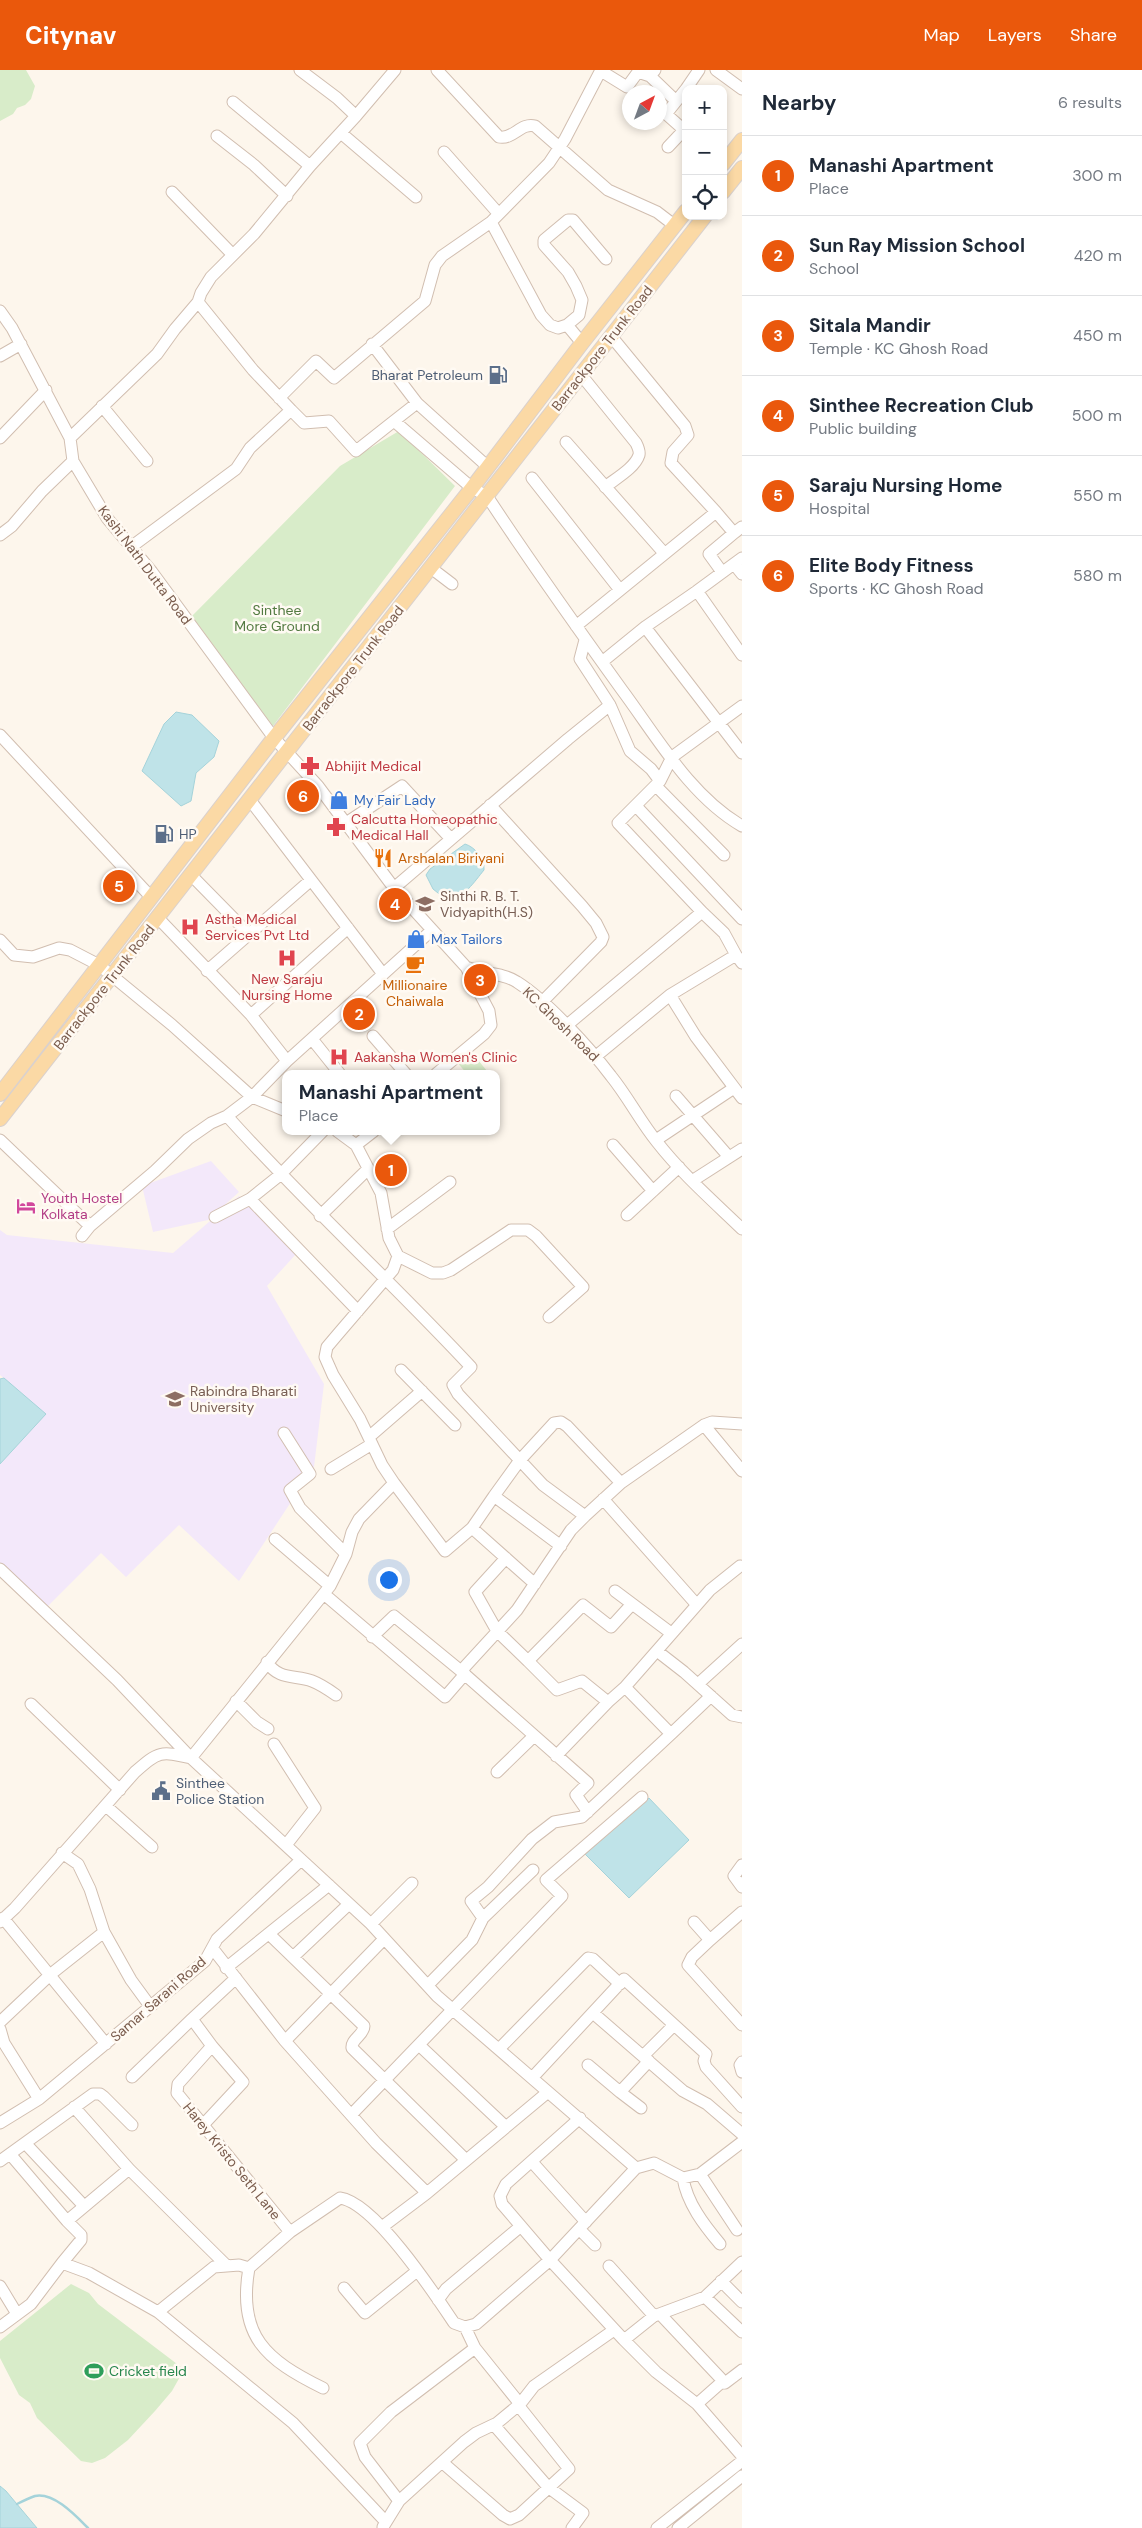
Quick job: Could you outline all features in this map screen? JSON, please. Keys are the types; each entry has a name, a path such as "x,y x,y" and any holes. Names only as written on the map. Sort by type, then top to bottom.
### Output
{"main road":[{"path":"727,159 742,140"},
{"path":"727,187 742,168"},
{"name":"Barrackpore Trunk Road","path":"0,1094 274,738 472,488 682,216"},
{"name":"Barrackpore Trunk Road","path":"0,1119 486,496 582,376 702,220"}],"street":[{"path":"300,70 337,98 356,116"},
{"path":"70,438 157,354 174,329 198,302 211,276 287,196 310,166 342,133 395,70"},
{"path":"689,85 699,70"},
{"path":"716,70 742,89"},
{"path":"440,71 499,137 505,138 524,126 532,124 541,129 608,190 658,212 674,225"},
{"path":"279,398 316,361 334,378 425,300 434,265 442,256 494,217 548,164 560,147 601,71 627,87 638,72 652,73 676,101"},
{"path":"668,147 684,130 666,114 682,94"},
{"path":"232,102 310,166"},
{"path":"342,133 416,197"},
{"path":"217,136 254,165 287,196"},
{"path":"444,152 494,217 542,315 550,325 558,328 567,325 579,315 582,300 568,272 544,245 544,240 568,220 574,220 606,259"},
{"path":"172,192 233,255"},
{"path":"198,302 252,370 304,423 329,420 356,451 417,403"},
{"name":"Kashi Nath Dutta Road","path":"0,311 21,344 46,390 70,438 73,461 107,518 131,547 286,753"},
{"path":"567,325 582,343"},
{"path":"611,336 685,426 688,435 671,455 671,463 716,512 738,530 708,554 722,572"},
{"path":"0,356 21,344"},
{"path":"372,344 417,403 488,467"},
{"path":"582,376 630,436 639,451 639,455 631,466 605,487"},
{"path":"0,438 46,390"},
{"path":"102,406 147,461"},
{"path":"131,547 236,468 250,448 291,410"},
{"path":"394,421 472,488 486,496 585,640 672,758 708,803 742,826"},
{"path":"566,442 664,553"},
{"path":"0,535 12,526 42,491 73,461"},
{"path":"532,478 620,590"},
{"path":"576,626 716,512"},
{"path":"602,662 645,627 738,561 742,574"},
{"path":"431,568 452,584"},
{"path":"697,591 742,655"},
{"path":"645,627 742,753"},
{"path":"585,640 580,659 610,705 630,751 651,769 658,783 724,855"},
{"path":"394,888 610,705"},
{"path":"595,1057 670,995 739,959 724,933 618,823 658,783 672,758 742,706"},
{"path":"0,735 151,898"},
{"path":"286,753 318,786 394,888 466,968 489,1011 491,1025 484,1034 441,1070"},
{"path":"346,824 402,786 451,839"},
{"path":"250,800 383,974"},
{"path":"490,805 582,906 596,924 602,937 601,942 541,1003"},
{"path":"636,806 742,919"},
{"path":"191,876 249,934"},
{"path":"207,971 310,880"},
{"path":"566,1026 702,912"},
{"path":"158,918 251,1015 287,1061"},
{"path":"251,1015 348,928"},
{"path":"82,1236 90,1226 155,1172 188,1139 215,1120 227,1116 252,1097 287,1061 431,931"},
{"path":"0,940 14,955 33,957 59,948 70,950 99,965 113,975 252,1097 282,1109"},
{"name":"KC Ghosh Road","path":"466,968 478,973 492,974 516,981 566,1026 612,1076 656,1140 678,1167 742,1229"},
{"path":"670,995 696,1037 742,1098"},
{"path":"373,1036 403,1070"},
{"path":"312,1039 337,1070"},
{"path":"656,1140 734,1088"},
{"path":"676,1096 729,1157"},
{"path":"227,1116 320,1216 412,1304 470,1367 453,1385 544,1485 585,1516"},
{"path":"214,1217 250,1199 280,1174 318,1135"},
{"path":"342,1135 356,1145 380,1193 387,1229 398,1256 432,1273 443,1274 511,1230 528,1230 536,1236 583,1287 549,1317"},
{"path":"356,1145 369,1135"},
{"path":"0,1140 90,1226"},
{"path":"613,1145 653,1191"},
{"path":"692,1181 742,1148"},
{"path":"627,1215 678,1167"},
{"path":"320,1216 368,1169"},
{"path":"387,1229 450,1182"},
{"path":"250,1199 358,1311"},
{"path":"398,1256 393,1270 327,1347 324,1357 394,1483 445,1552 472,1528 520,1460 554,1423 561,1422 567,1426 621,1483"},
{"path":"401,1370 455,1426"},
{"path":"331,1469 371,1440 422,1391"},
{"path":"274,1539 372,1637 445,1698 463,1673 517,1610 571,1530 603,1499 621,1483 704,1425 712,1422 742,1424"},
{"path":"704,1425 742,1470"},
{"path":"284,1432 310,1474 290,1490 300,1508 346,1554"},
{"path":"191,1758 327,1590 346,1554 352,1532 359,1519 394,1483"},
{"path":"494,1496 561,1546"},
{"path":"603,1499 697,1604"},
{"path":"472,1528 535,1584"},
{"path":"506,1558 475,1591 497,1632 557,1690 582,1681 608,1702"},
{"path":"556,1756 625,1687 710,1590 740,1566"},
{"path":"0,1569 117,1680 191,1758 371,1924 428,1986 453,2010 636,2168"},
{"path":"615,1591 671,1633"},
{"path":"528,1661 583,1605 611,1627 632,1604"},
{"path":"372,1637 394,1616 463,1673 588,1783 576,1795 588,1812"},
{"path":"698,1684 742,1644"},
{"path":"657,1651 698,1684 732,1715 742,1717"},
{"path":"267,1662 271,1668 287,1678 311,1681 336,1695"},
{"path":"625,1687 671,1734"},
{"path":"482,1918 471,1901 488,1887 532,1839 554,1822 582,1817 712,1696"},
{"path":"236,1702 257,1722 268,1728"},
{"path":"31,1704 120,1790"},
{"path":"497,1772 534,1736"},
{"path":"274,1744 315,1808 286,1845"},
{"path":"106,2044 51,1974 2,1920 136,1772 156,1754 171,1754 191,1758"},
{"path":"351,2115 562,1896 546,1880 642,1797"},
{"path":"106,1806 152,1847"},
{"path":"62,1853 78,1864 90,1889 104,1932 131,1980 150,2006"},
{"name":"Samar Sarani Road","path":"0,2123 39,2098 205,1961 217,1939 301,1860"},
{"path":"742,1865 734,1876 742,1887"},
{"path":"428,1986 472,1940 482,1918 533,1870"},
{"path":"371,1924 412,1883"},
{"path":"226,1968 329,1885"},
{"path":"293,1957 349,1904"},
{"path":"742,1912 692,1957 688,1966 742,2025"},
{"path":"694,1922 710,1940"},
{"path":"0,2022 51,1974 104,1932"},
{"path":"269,1934 364,2026 363,2032 352,2043 352,2048 466,2160"},
{"path":"285,2041 384,1939"},
{"path":"213,1949 285,2041 351,2115 427,2193"},
{"path":"499,2049 588,1958 593,1959 620,1984"},
{"path":"132,2077 236,1978"},
{"path":"532,2078 624,1980 706,2054 704,2061 706,2067 742,2107"},
{"path":"592,2014 683,2090 707,2104 742,2134"},
{"path":"192,2019 243,2082 203,2125"},
{"path":"620,2092 673,2026"},
{"path":"0,2029 4,2043 39,2098"},
{"path":"419,2045 506,2127"},
{"name":"Harey Kristo Seth Lane","path":"212,2046 178,2084 177,2093 290,2232 249,2268"},
{"path":"742,2062 740,2065 742,2072"},
{"path":"588,2065 641,2108"},
{"path":"382,2228 548,2092"},
{"path":"0,2161 93,2094 100,2094 132,2125"},
{"path":"74,2107 129,2169 226,2265"},
{"path":"580,2118 506,2184 500,2196 502,2204 614,2330 656,2372 697,2404 742,2456"},
{"path":"290,2232 340,2198 355,2203 404,2252 454,2323 465,2327 476,2324 550,2260 636,2168 654,2163 683,2178 700,2174 742,2142"},
{"path":"25,2143 84,2206"},
{"path":"0,2327 31,2304 82,2240 81,2235 10,2154"},
{"path":"532,2162 582,2225 595,2245"},
{"path":"67,2221 129,2169"},
{"path":"700,2174 737,2230"},
{"path":"683,2178 685,2188 694,2206 706,2227 720,2244"},
{"path":"438,2300 446,2290 521,2226"},
{"path":"62,2263 89,2273 158,2312 293,2423 384,2525 399,2502 476,2433 494,2425 519,2404 534,2386 614,2330"},
{"path":"624,2340 657,2315 705,2296 741,2264"},
{"path":"158,2312 214,2267 226,2265 249,2268 245,2292 249,2323 259,2340 276,2362 323,2388"},
{"path":"609,2266 723,2381 728,2383 742,2370"},
{"path":"344,2288 365,2312 417,2272"},
{"path":"722,2281 742,2302"},
{"path":"0,2286 17,2314"},
{"path":"705,2296 742,2332"},
{"path":"443,2463 510,2519 519,2515 569,2469 475,2348 465,2327"},
{"path":"399,2502 365,2457 360,2444 391,2412 475,2348"},
{"path":"697,2404 723,2381"},
{"path":"494,2425 548,2487 583,2514 572,2528"},
{"path":"657,2528 742,2461"},
{"path":"678,2528 742,2476"}],"shaded area":[{"path":"211,1161 239,1192 208,1220 153,1232 142,1186"},
{"name":"Rabindra Bharati University","path":"239,1196 297,1253 267,1286 324,1384 314,1467 239,1581 179,1525 126,1577 101,1553 46,1608 0,1564 0,1464 46,1414 0,1375 0,1230 7,1235 173,1253"}],"green space":[{"path":"0,70 26,70 35,86 31,99 25,105 17,108 13,114 0,121"},
{"name":"Sinthee More Ground","path":"399,431 455,486 273,726 192,616 340,466"},
{"path":"469,1049 486,1070 464,1070 457,1062"},
{"name":"Cricket field","path":"71,2284 89,2293 98,2304 181,2367 181,2375 172,2391 155,2411 128,2440 105,2458 92,2463 81,2461 37,2418 30,2403 19,2395 0,2358 0,2341"}],"water":[{"path":"176,712 192,715 219,741 214,757 196,773 191,801 181,806 142,771 164,724"},
{"path":"465,844 479,854 484,870 464,893 448,901 433,889 426,875 430,869"},
{"path":"4,1378 46,1414 0,1464 0,1379"},
{"path":"649,1798 689,1840 629,1898 585,1854"},
{"path":"0,2486 6,2491 37,2528 0,2528"}],"waterway":[{"path":"17,2504 35,2496 50,2498 64,2506 88,2528"}],"place":[{"name":"Bharat Petroleum","path":"498,375"},
{"name":"Abhijit Medical","path":"310,766"},
{"name":"Elite Body Fitness","path":"303,796"},
{"name":"My Fair Lady","path":"339,800"},
{"name":"Calcutta Homeopathic Medical Hall","path":"336,827"},
{"name":"HP","path":"164,834"},
{"name":"Arshalan Biriyani","path":"383,858"},
{"name":"Saraju Nursing Home","path":"119,886"},
{"name":"Sinthee Recreation Club","path":"395,904"},
{"name":"Sinthi R. B. T. Vidyapith(H.S)","path":"425,904"},
{"name":"Astha Medical Services Pvt Ltd","path":"190,927"},
{"name":"Max Tailors","path":"416,939"},
{"name":"New Saraju Nursing Home","path":"287,958"},
{"name":"Millionaire Chaiwala","path":"415,964"},
{"name":"Sitala Mandir","path":"480,980"},
{"name":"Sun Ray Mission School","path":"359,1014"},
{"name":"Aakansha Women's Clinic","path":"339,1057"},
{"name":"Manashi Apartment","path":"391,1170"},
{"name":"Youth Hostel Kolkata","path":"26,1206"},
{"name":"Rabindra Bharati University","path":"175,1399"},
{"name":"Sinthee Police Station","path":"161,1791"},
{"name":"Cricket field","path":"94,2371"}]}
